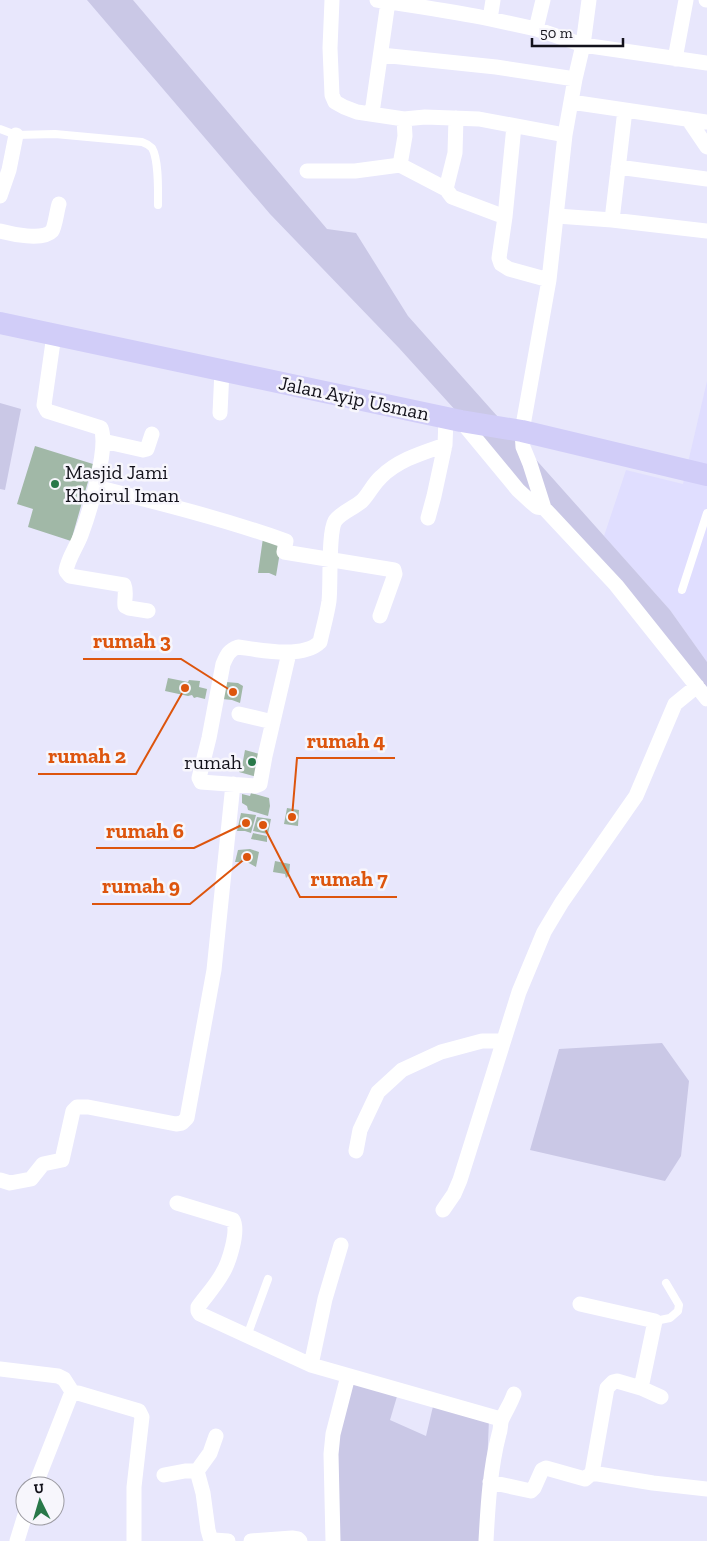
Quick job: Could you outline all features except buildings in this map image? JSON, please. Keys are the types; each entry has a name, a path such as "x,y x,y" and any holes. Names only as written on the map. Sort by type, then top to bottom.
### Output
{"main road":[{"name":"Jalan Ayip Usman","path":"0,324 454,420 522,431 707,475"}],"street":[{"path":"332,0 330,48 333,98 344,108 357,112 404,119 425,117 479,120 565,135"},
{"path":"490,19 493,0"},
{"path":"536,29 543,0"},
{"path":"589,0 583,45 565,135 549,280 522,431 522,447 530,464 544,508 616,585 707,699"},
{"path":"675,59 686,0"},
{"path":"372,114 381,55 382,1 490,19 536,29 583,45 707,63"},
{"path":"381,55 496,67 575,79"},
{"path":"571,102 707,122"},
{"path":"612,220 625,110"},
{"path":"446,189 455,153 456,118"},
{"path":"400,165 405,136 404,119"},
{"path":"688,120 707,147"},
{"path":"514,126 499,258 501,264 508,269 549,280"},
{"path":"0,196 9,170 16,136"},
{"path":"307,171 354,171 400,165 446,189 452,197 505,217"},
{"path":"618,167 707,179"},
{"path":"0,231 21,236 47,234 52,231 59,204"},
{"path":"557,216 707,231"},
{"path":"54,335 44,405 47,411 101,428 104,434 96,487 80,537 67,564 66,571 70,576 124,585 126,590 125,606 148,611"},
{"path":"220,413 222,370"},
{"path":"428,518 445,445 454,420 518,490 537,507 544,508"},
{"path":"103,442 143,450 149,446 152,434"},
{"path":"289,653 260,784 255,786 201,782 199,778 209,738 223,664 228,654 232,649 238,647 289,653 312,648 320,642 329,600 334,522 341,515 363,501 380,478 396,465 445,445"},
{"path":"96,487 229,522 286,541 284,552 394,570 395,574 380,616"},
{"path":"443,1210 454,1194 460,1180 519,992 552,917 636,796 674,704 697,686"},
{"path":"239,714 273,722"},
{"path":"0,1180 10,1182 31,1179 43,1164 62,1160 73,1110 77,1107 88,1107 176,1124 182,1123 187,1118 214,970 233,784"},
{"path":"356,1151 360,1130 378,1092 402,1070 449,1050 482,1041 503,1041"},
{"path":"178,1203 228,1218 235,1223 236,1234 223,1273 198,1307 200,1314 311,1365 501,1420"},
{"path":"311,1365 325,1299 341,1245"},
{"path":"580,1304 655,1321 640,1388"},
{"path":"0,1369 58,1376 64,1379 73,1393"},
{"path":"333,1541 331,1454 333,1434 348,1376"},
{"path":"490,1482 532,1491 544,1468 585,1479 592,1473 608,1388 613,1382 640,1388 661,1397"},
{"path":"39,1476 73,1393"},
{"path":"73,1393 130,1408 139,1411 141,1414 134,1487 134,1541"},
{"path":"486,1541 494,1455 501,1420 514,1394"},
{"path":"197,1471 210,1453 216,1436"},
{"path":"164,1475 197,1471"},
{"path":"197,1471 203,1493 209,1534 214,1540 228,1541"},
{"path":"592,1473 707,1489"},
{"path":"17,1541 22,1526"},
{"path":"251,1541 292,1538 300,1541"}],"lane":[{"path":"0,129 16,136 56,134 147,144 152,149 157,170 158,205"},
{"path":"682,590 707,513"},
{"path":"247,1336 268,1279"},
{"path":"655,1321 670,1318 678,1311 678,1305 666,1283"}],"shaded area":[{"path":"87,0 133,0 327,229 356,233 408,316 670,610 707,662 707,707 657,633 399,348 270,214"},
{"path":"707,381 707,662 670,610 604,536 626,470 683,484"},
{"path":"0,403 21,409 5,490 0,489"},
{"path":"662,1043 689,1081 681,1156 665,1181 530,1150 559,1049"},
{"path":"351,1373 398,1393 390,1420 426,1436 434,1402 489,1419 484,1541 338,1541 338,1418"}],"place":[{"name":"Masjid Jami Khoirul Iman","path":"55,484"},
{"name":"rumah 2","path":"185,688"},
{"name":"rumah 3","path":"233,692"},
{"name":"rumah","path":"252,762"},
{"name":"rumah 4","path":"292,817"},
{"name":"rumah 6","path":"246,823"},
{"name":"rumah 7","path":"263,825"},
{"name":"rumah 9","path":"247,857"}]}
